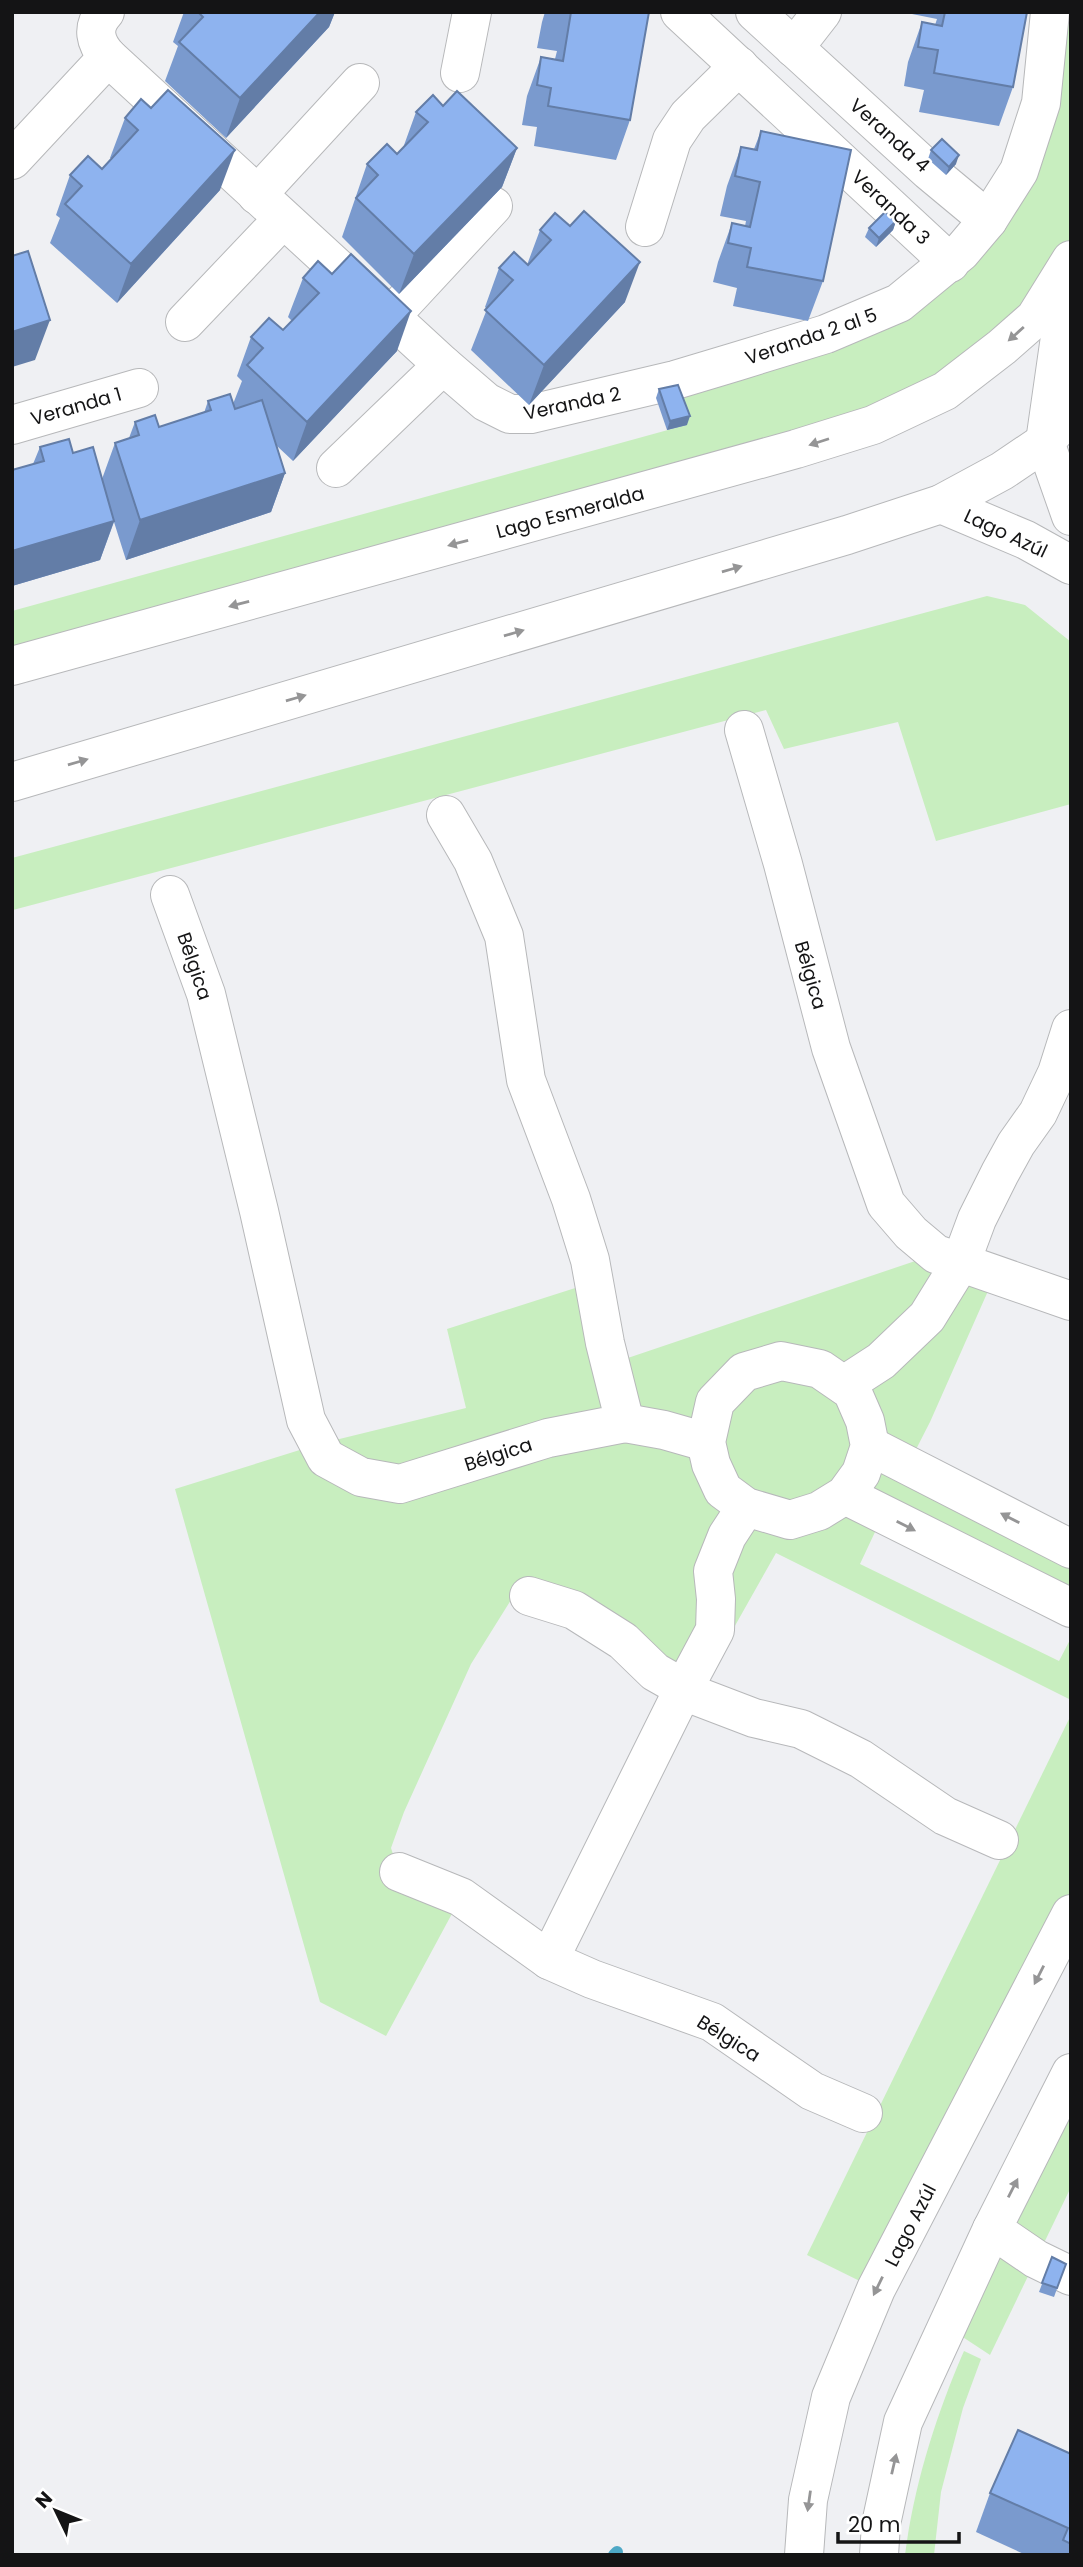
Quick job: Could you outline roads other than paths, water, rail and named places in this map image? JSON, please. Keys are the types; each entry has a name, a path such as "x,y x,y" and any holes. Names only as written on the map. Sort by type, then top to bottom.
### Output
{"street":[{"name":"Veranda 2","path":"105,12 98,20 95,33 98,47 486,402 510,414 531,414 675,380"},
{"path":"460,73 472,12"},
{"name":"Veranda 3","path":"680,12 950,263"},
{"name":"Veranda 4","path":"755,12 929,171 988,220"},
{"path":"794,48 822,12"},
{"name":"Veranda 2 al 5","path":"675,380 839,329 899,303 950,263 988,220 1019,171 1041,103 1050,12"},
{"path":"12,160 108,57"},
{"path":"645,227 671,140 688,116 739,66"},
{"path":"185,322 360,83"},
{"path":"390,317 493,206"},
{"path":"1071,263 1045,442 1071,516"},
{"name":"Lago Esmeralda","path":"12,666 796,449 873,425 945,391 1002,347 1035,318 1071,263"},
{"path":"336,468 443,365"},
{"name":"Veranda 1","path":"12,425 139,388"},
{"path":"12,782 846,535 941,504 1002,471 1045,442 1071,413"},
{"name":"Lago Azúl","path":"941,504 1017,535 1071,565"},
{"name":"Bélgica","path":"744,730 783,864 831,1048 886,1204 911,1233 936,1254 1071,1301"},
{"path":"446,815 473,861 504,936 526,1080 572,1199 590,1260 605,1343 625,1423 706,1442"},
{"name":"Bélgica","path":"170,895 206,994 260,1211 306,1420 326,1458 361,1476 400,1485 548,1437 625,1423"},
{"path":"844,1385 881,1361 927,1317 961,1262 977,1219 1000,1173 1016,1144 1038,1114 1057,1073 1071,1029"},
{"path":"781,1361 820,1369 844,1385 852,1391 870,1446 861,1473 845,1495 819,1511 790,1520 746,1507 723,1490 711,1464 706,1442 715,1402 744,1372 781,1361"},
{"path":"870,1446 1071,1549"},
{"path":"845,1495 1071,1608"},
{"path":"549,1959 715,1630 713,1571 727,1536 746,1507"},
{"path":"529,1596 574,1610 623,1641 655,1672 699,1697 754,1718 801,1729 861,1759 945,1816 999,1840"},
{"name":"Bélgica","path":"399,1872 461,1897 549,1959 592,1979 712,2022 813,2091 863,2113"},
{"name":"Lago Azúl","path":"804,2555 808,2500 831,2398 871,2301 1071,1914"},
{"path":"878,2555 881,2524 903,2423 992,2229 1071,2073"},
{"path":"992,2229 1036,2259 1071,2276"}],"waterway":[{"path":"614,2555 617,2552"}]}
